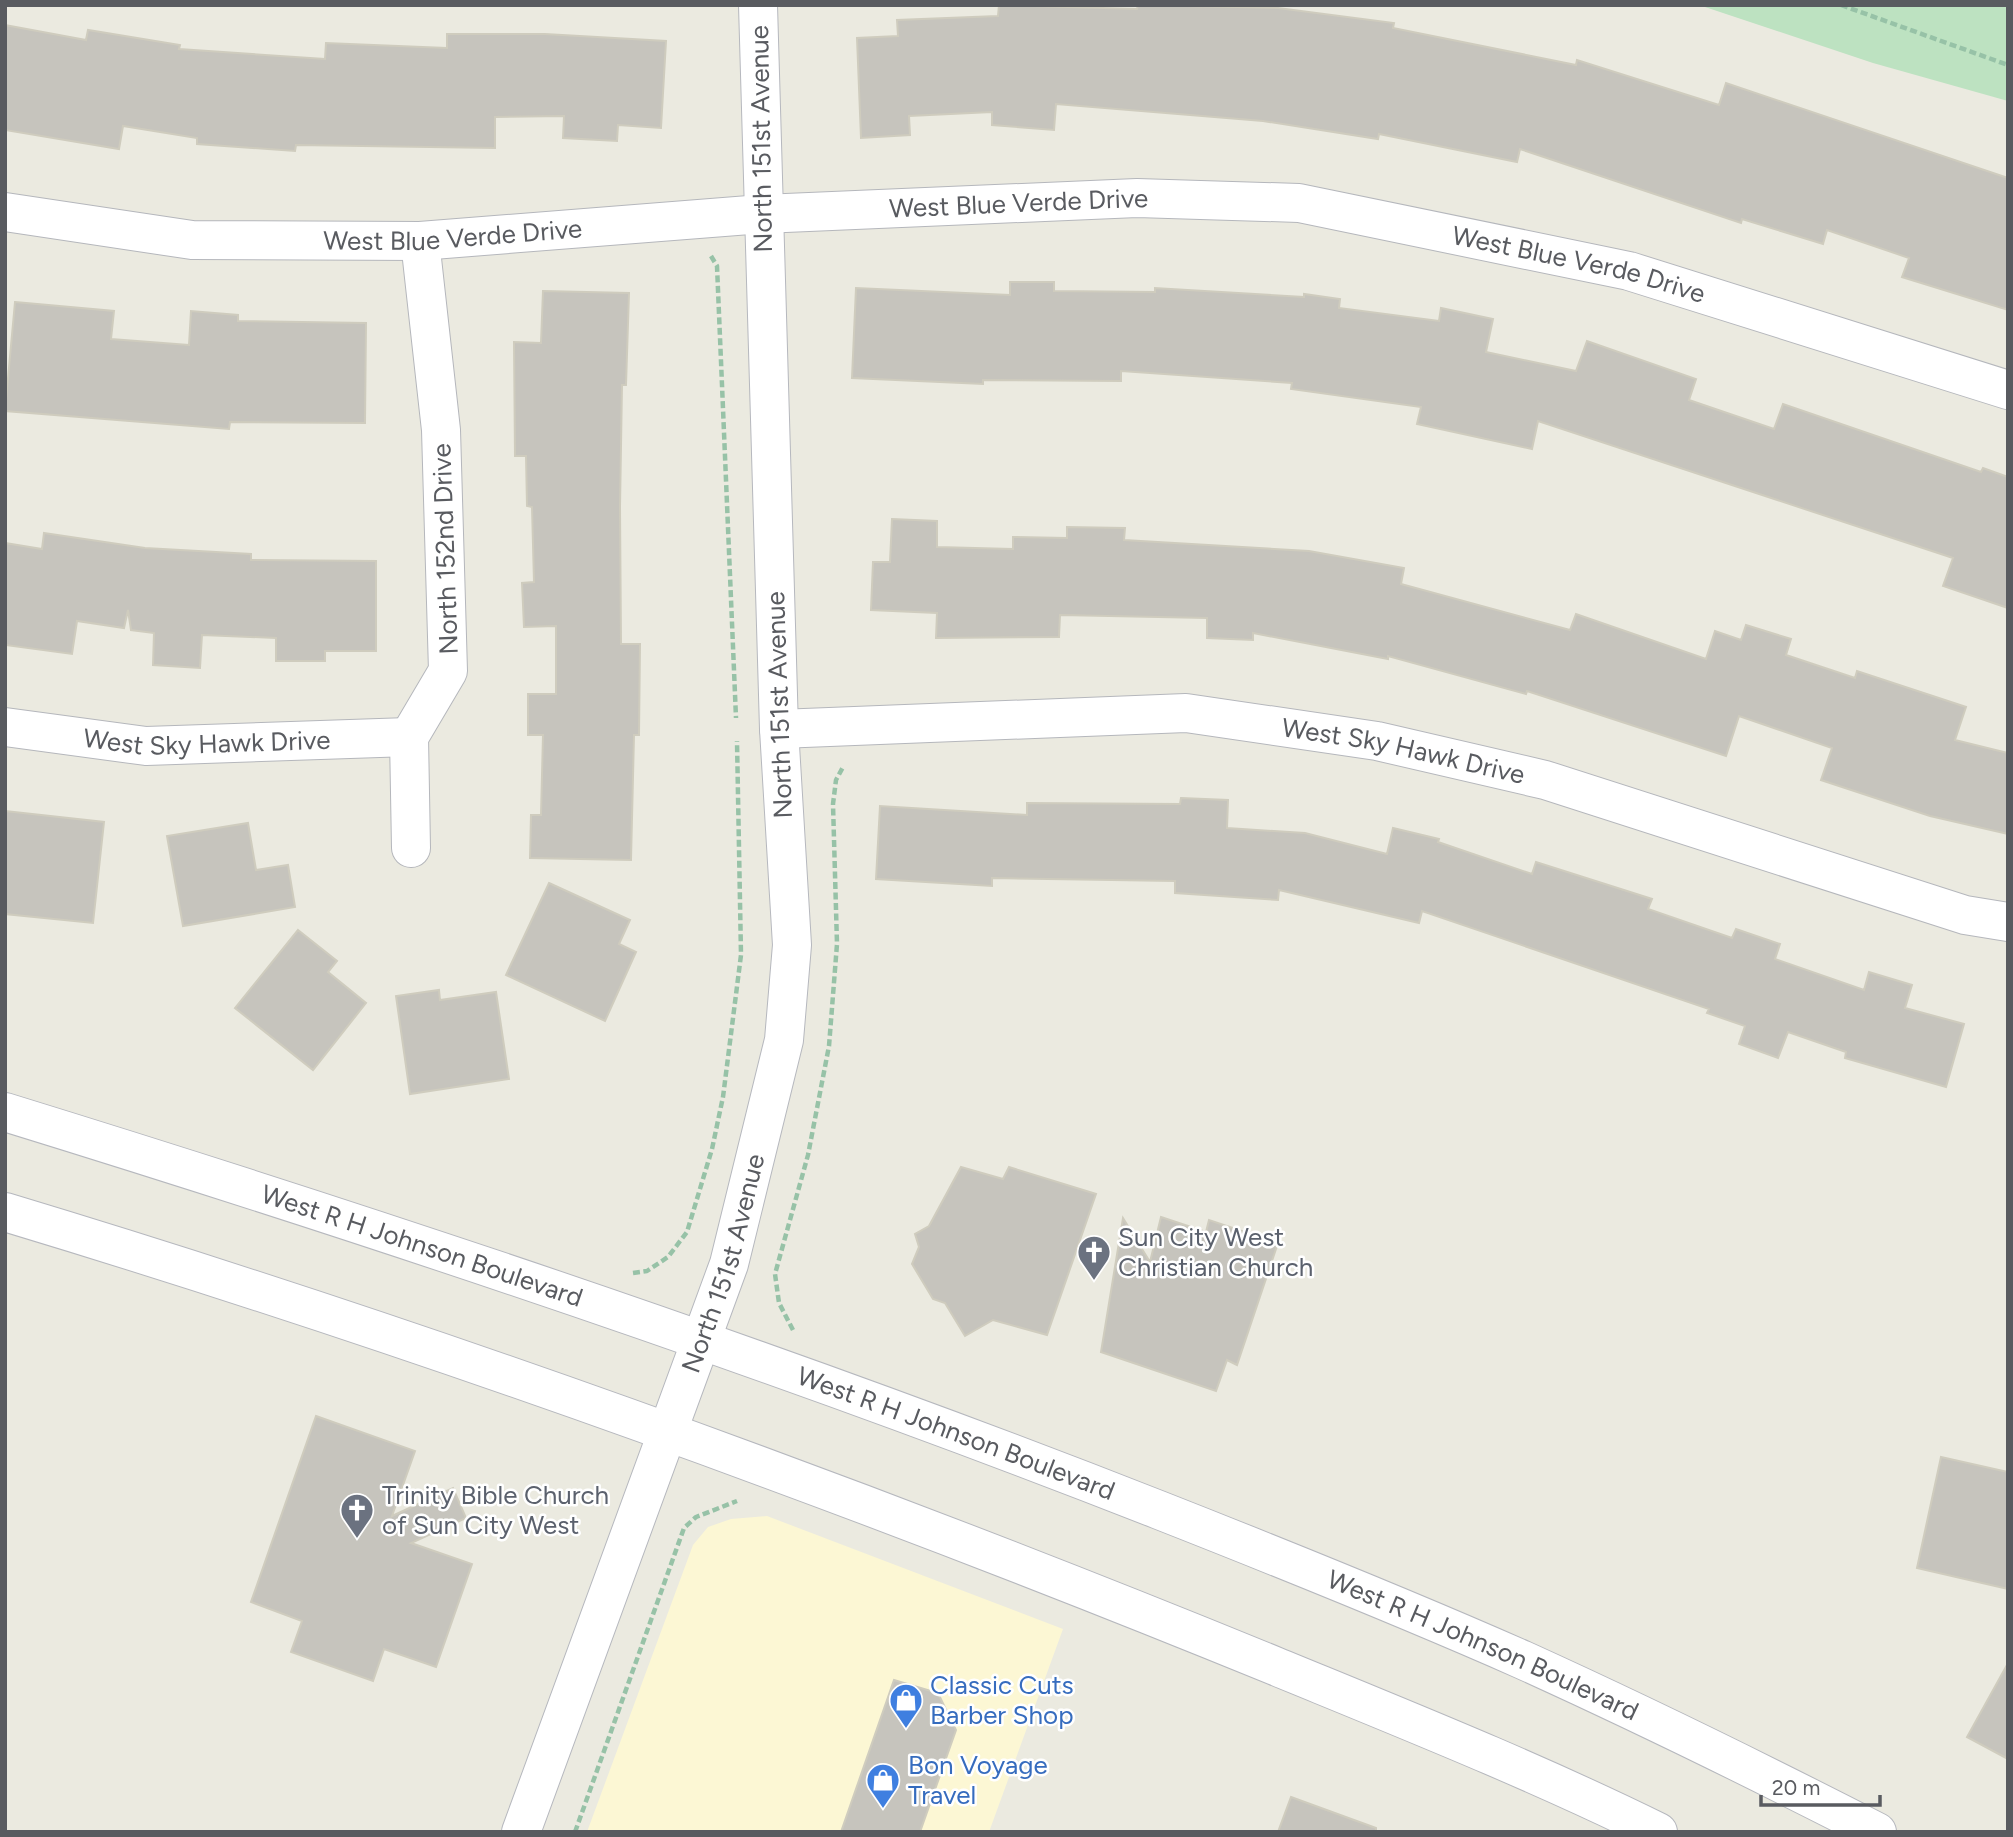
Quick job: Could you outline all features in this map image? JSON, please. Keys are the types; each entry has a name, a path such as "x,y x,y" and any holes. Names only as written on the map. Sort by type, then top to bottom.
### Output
{"street":[{"name":"North 151st Avenue","path":"521,1832 729,1264 784,1040 792,945 779,729 758,5"},
{"name":"West Blue Verde Drive","path":"5,212 192,240 420,241 762,214 1137,198 1299,203 1629,271 1832,332 2008,390"},
{"name":"North 152nd Drive","path":"409,737 448,671 441,430 420,241"},
{"name":"West Sky Hawk Drive","path":"779,729 1186,713 1377,741 1545,780 1965,915 2008,922"},
{"name":"West Sky Hawk Drive","path":"5,727 146,746 409,737"},
{"path":"409,737 411,848"},
{"name":"West R H Johnson Boulevard","path":"5,1112 265,1193 701,1339 968,1435 1370,1595 1534,1665 1877,1832"},
{"path":"5,1212 196,1270 666,1432 914,1521 1154,1614 1553,1780 1658,1832"}],"path":[{"path":"1842,5 2008,65"},
{"path":"706,253 717,266 736,723"},
{"path":"623,1273 647,1271 677,1249 691,1224 712,1149 730,1050 741,956 736,736"},
{"path":"801,1335 794,1332 779,1303 775,1274 808,1155 829,1046 837,944 834,792 840,770 847,762"},
{"path":"575,1832 684,1528 696,1517 741,1500"}],"shaded area":[{"path":"767,1516 1063,1629 989,1832 587,1832 693,1545 708,1527 731,1519"}],"green space":[{"path":"1699,5 2008,5 2008,101 1873,63"}],"building":[{"path":"999,5 1137,9 1138,5 1278,8 1394,23 1393,28 1576,65 1577,60 1719,105 1726,83 2008,178 2008,310 1902,277 1909,258 1827,230 1823,244 1742,219 1741,223 1520,149 1517,162 1379,134 1378,139 1263,121 1056,104 1054,130 992,125 992,112 909,116 910,135 861,138 857,38 898,36 897,20 998,16"},
{"path":"5,25 86,40 88,30 180,45 179,49 325,59 326,43 447,48 447,34 545,34 666,41 661,128 618,125 617,141 563,138 564,116 495,117 495,148 296,145 295,151 197,144 197,138 123,126 119,149 5,130"},
{"path":"1010,282 1054,282 1054,291 1155,292 1155,288 1304,297 1304,294 1340,299 1339,308 1439,321 1441,308 1493,319 1486,352 1576,371 1587,341 1696,379 1689,400 1774,429 1783,404 1981,472 1983,468 2008,477 2008,608 1943,586 1953,558 1538,421 1532,449 1417,424 1421,407 1291,389 1292,383 1121,371 1121,381 983,380 983,384 852,378 856,288 1010,295"},
{"path":"543,291 629,293 626,385 622,385 621,644 640,644 639,735 634,735 631,860 530,858 531,815 541,815 543,735 528,735 528,694 556,694 556,626 524,627 522,583 534,582 532,507 527,506 526,456 515,456 514,342 541,343"},
{"path":"15,302 114,311 111,339 189,345 191,311 238,315 238,321 366,323 365,423 230,422 229,429 5,411"},
{"path":"892,519 937,521 937,547 1013,549 1013,537 1067,538 1067,527 1125,528 1124,540 1309,551 1404,568 1401,584 1570,630 1576,614 1706,659 1715,631 1741,640 1746,625 1791,639 1786,655 1855,678 1857,671 1966,707 1955,740 2008,753 2008,834 1930,816 1821,780 1832,748 1739,716 1726,756 1527,691 1526,694 1388,656 1388,659 1253,633 1253,640 1207,638 1207,618 1060,615 1059,637 936,638 937,613 871,610 873,562 890,562"},
{"path":"44,533 145,548 251,554 251,560 376,561 376,651 325,651 325,661 276,661 276,638 202,635 200,668 153,665 154,633 131,630 128,610 124,628 77,621 72,654 5,645 5,543 42,549"},
{"path":"1181,798 1228,800 1227,828 1305,833 1387,854 1393,828 1439,839 1438,842 1532,874 1536,862 1652,899 1648,909 1732,938 1736,929 1780,944 1775,959 1864,990 1869,972 1912,985 1905,1008 1964,1024 1946,1087 1845,1058 1846,1052 1788,1032 1778,1058 1739,1044 1745,1026 1707,1013 1709,1009 1422,911 1419,923 1279,890 1278,900 1175,893 1175,881 992,878 992,886 876,879 880,806 1027,815 1027,803 1180,804"},
{"path":"5,811 104,822 93,923 5,914"},
{"path":"248,823 256,870 288,865 295,907 183,926 167,836"},
{"path":"549,883 630,920 619,944 636,952 605,1021 506,975"},
{"path":"298,930 337,961 328,972 366,1003 313,1070 235,1008"},
{"path":"439,990 440,1000 496,992 509,1079 410,1094 396,996"},
{"path":"961,1167 1003,1179 1009,1167 1096,1194 1047,1335 993,1320 965,1336 945,1303 933,1299 912,1264 919,1247 915,1234 929,1226"},
{"path":"1161,1217 1206,1232 1209,1220 1278,1243 1237,1365 1227,1360 1216,1391 1101,1352 1123,1218 1150,1262"},
{"name":"Trinity Bible Church of Sun City West","path":"316,1416 415,1451 392,1516 453,1488 466,1518 411,1543 472,1564 436,1667 384,1649 373,1681 291,1652 302,1621 251,1602"},
{"path":"1941,1457 2008,1472 2008,1589 1917,1568"},
{"path":"2008,1663 2008,1759 1967,1737"},
{"path":"894,1680 938,1693 956,1730 920,1832 841,1832"},
{"path":"1291,1797 1376,1828 1376,1832 1278,1832"}],"place":[{"name":"Sun City West Christian Church","path":"1094,1282"},
{"name":"Trinity Bible Church of Sun City West","path":"357,1540"},
{"name":"Classic Cuts Barber Shop","path":"906,1730"},
{"name":"Bon Voyage Travel","path":"883,1810"}]}
